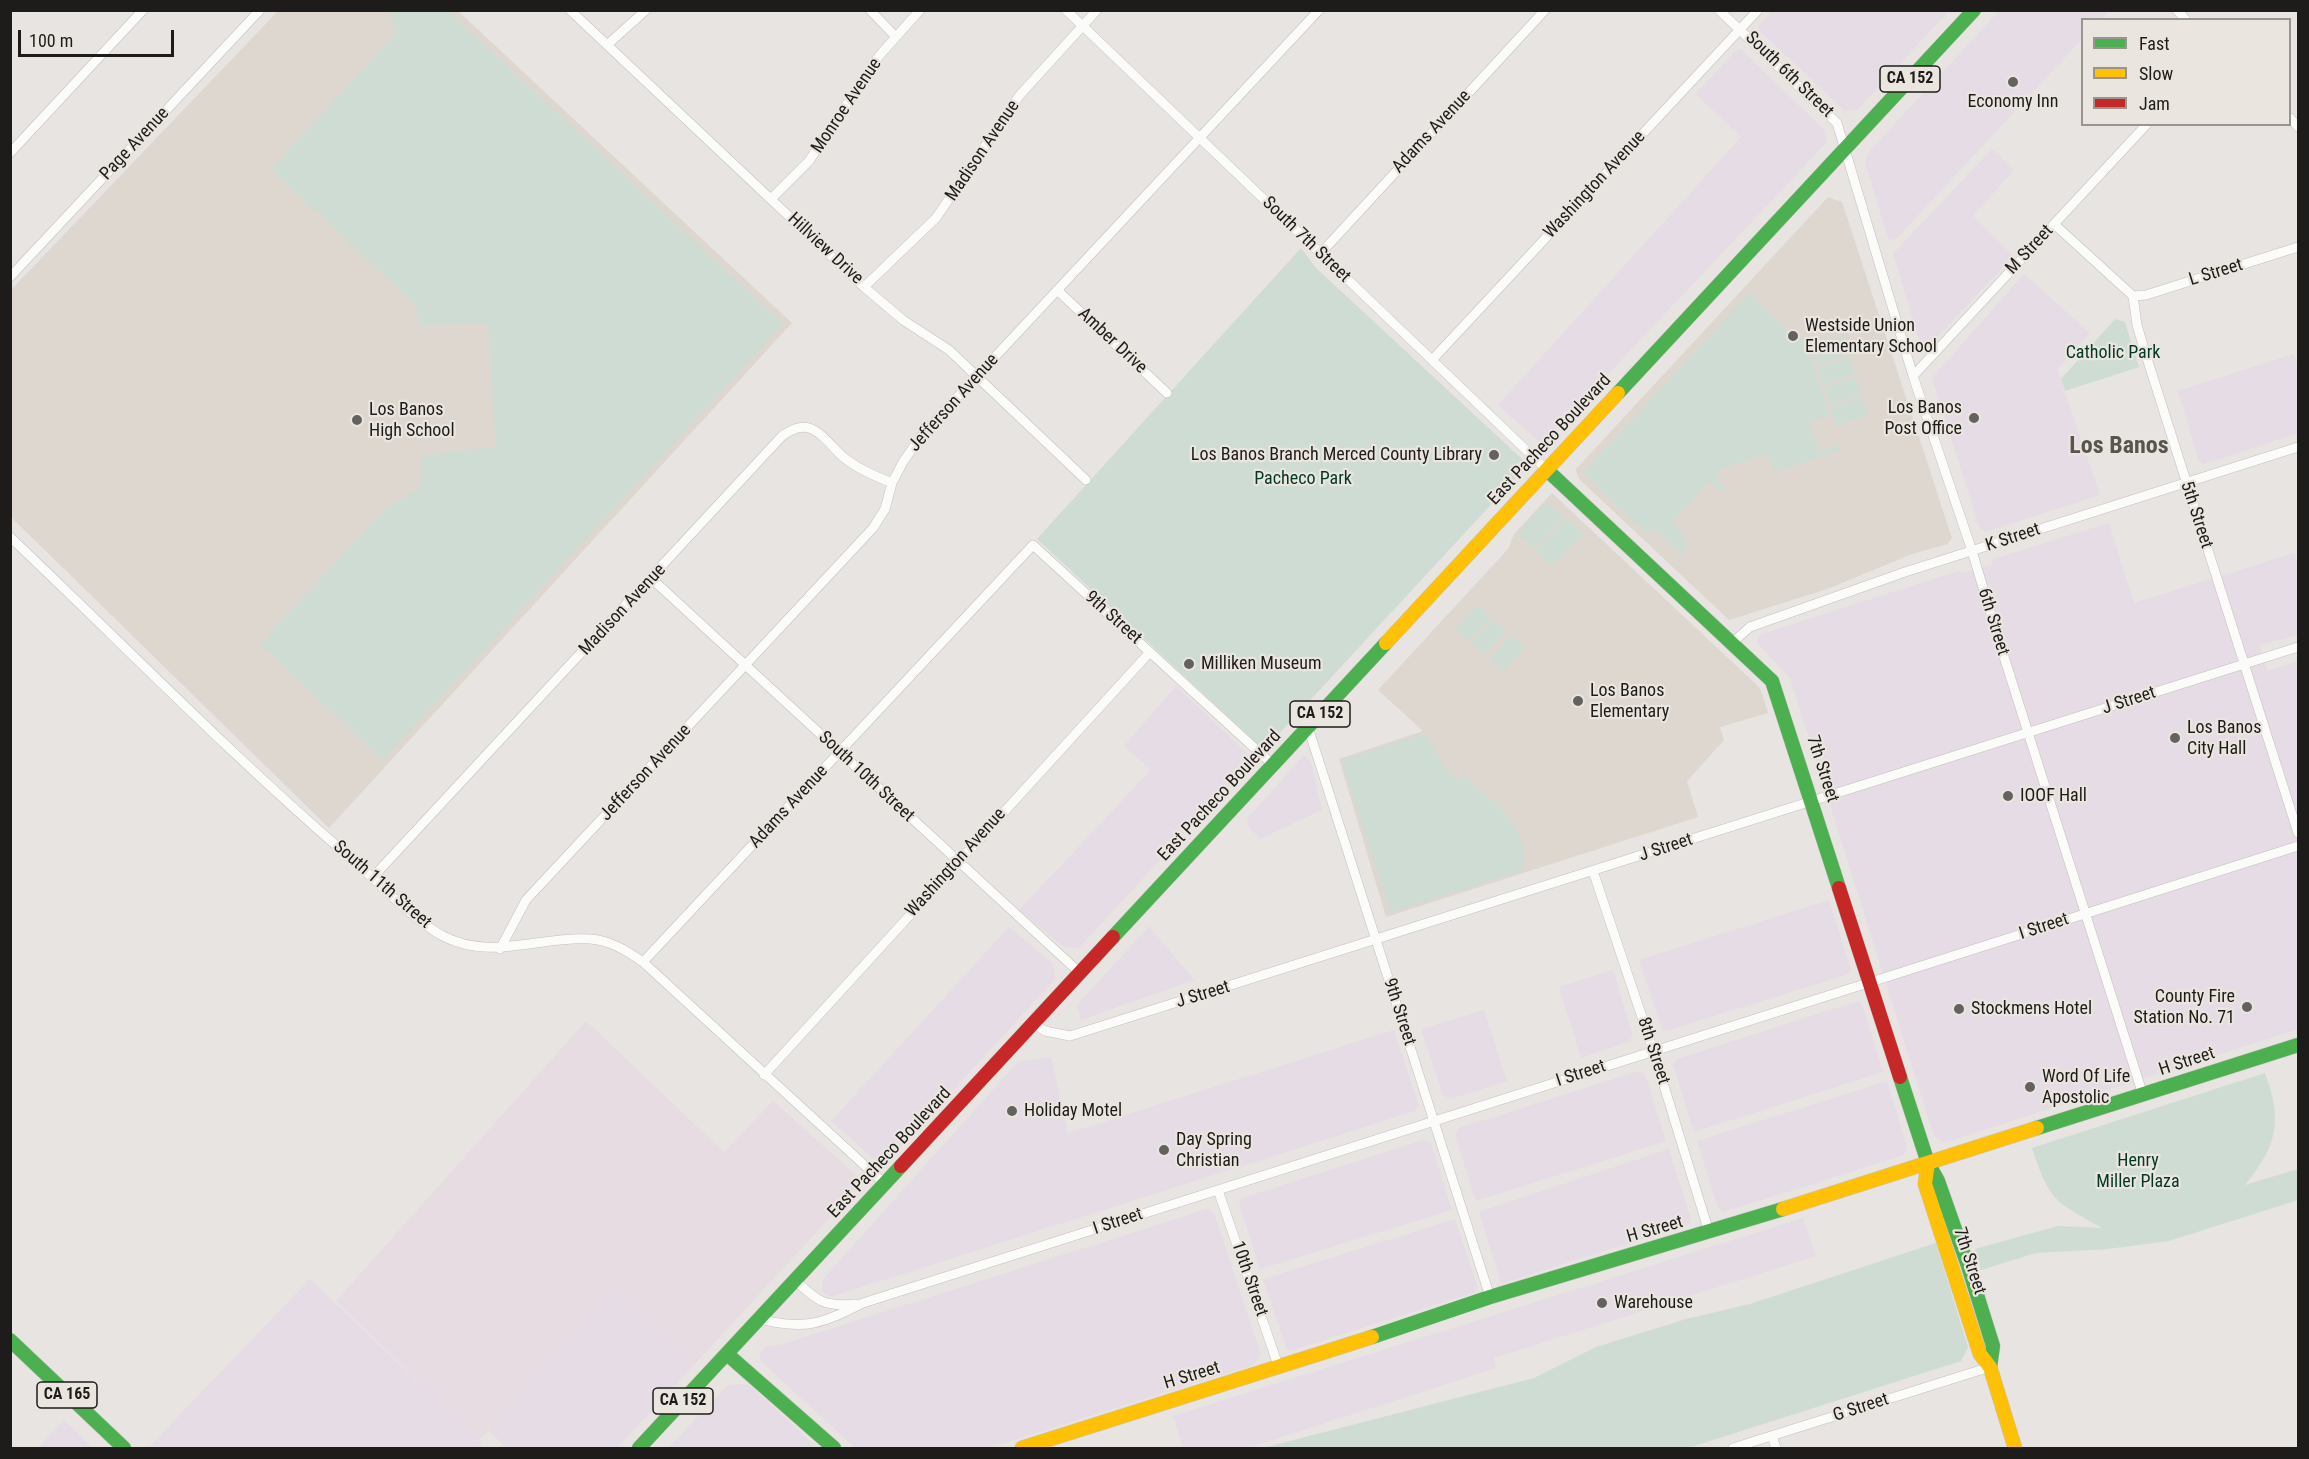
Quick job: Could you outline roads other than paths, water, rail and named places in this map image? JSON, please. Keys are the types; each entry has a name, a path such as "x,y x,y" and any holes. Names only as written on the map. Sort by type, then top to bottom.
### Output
{"main road":[{"name":"East Pacheco Boulevard","path":"639,1449 1974,10"},
{"name":"7th Street","path":"1546,470 1733,642 1772,681 1813,801 1928,1163 1938,1181 1957,1234 1993,1346 1990,1367 2014,1449"},
{"name":"H Street","path":"1022,1449 1279,1368 1490,1297 1709,1232 2298,1045"},
{"name":"CA 165","path":"10,1340 124,1449"},
{"path":"728,1354 834,1449"}],"street":[{"path":"10,153 143,10"},
{"name":"Page Avenue","path":"10,277 260,10"},
{"name":"Hillview Drive","path":"570,10 864,287 903,320 949,350 1086,480"},
{"path":"607,45 646,10"},
{"path":"870,10 895,36"},
{"name":"Monroe Avenue","path":"771,199 791,181 826,140 865,77 895,36 920,10"},
{"name":"South 7th Street","path":"1066,10 1546,470"},
{"name":"Madison Avenue","path":"864,287 936,218 952,198 994,128 1019,96 1097,10"},
{"name":"Jefferson Avenue","path":"500,949 526,900 873,528 885,509 892,483 921,436 1319,10"},
{"name":"Adams Avenue","path":"1320,254 1545,10"},
{"name":"South 6th Street","path":"1719,10 1833,116 1845,148"},
{"name":"Washington Avenue","path":"1432,360 1758,10"},
{"name":"M Street","path":"1913,376 2145,126"},
{"name":"6th Street","path":"1845,148 1913,376 1972,551 2143,1095"},
{"path":"2054,224 2133,296"},
{"name":"L Street","path":"2133,296 2146,295 2298,247"},
{"name":"Amber Drive","path":"1057,290 1167,393"},
{"name":"5th Street","path":"2133,296 2137,326 2298,833"},
{"name":"Madison Avenue","path":"373,877 652,579 782,436 797,428 809,428 866,472 892,483"},
{"name":"K Street","path":"1733,642 1750,627 1972,551 2298,447"},
{"name":"South 11th Street","path":"10,537 312,824 442,936 459,943 500,949 589,939 611,943 643,962 764,1076 886,1185"},
{"name":"Adams Avenue","path":"643,962 1033,545"},
{"name":"9th Street","path":"1033,545 1273,765"},
{"name":"South 10th Street","path":"652,579 1080,974"},
{"name":"J Street","path":"1035,1024 1045,1031 1070,1036 1376,941 2298,647"},
{"name":"Washington Avenue","path":"764,1076 1150,652"},
{"name":"9th Street","path":"1308,727 1490,1297"},
{"name":"I Street","path":"760,1319 797,1326 831,1319 863,1303 2298,846"},
{"name":"8th Street","path":"1593,871 1653,1050 1709,1232"},
{"name":"10th Street","path":"1218,1190 1279,1368"},
{"name":"I Street","path":"796,1281 824,1304 835,1306 863,1303"},
{"name":"G Street","path":"1733,1449 1990,1367"},
{"path":"1772,1436 1776,1449"}],"place":[{"name":"Economy Inn","path":"2013,82"},
{"name":"Westside Union Elementary School","path":"1793,336"},
{"name":"Los Banos Post Office","path":"1974,418"},
{"name":"Los Banos High School","path":"357,420"},
{"name":"Los Banos Branch Merced County Library","path":"1494,455"},
{"name":"Milliken Museum","path":"1189,664"},
{"name":"Los Banos Elementary","path":"1578,701"},
{"name":"Los Banos City Hall","path":"2175,738"},
{"name":"IOOF Hall","path":"2008,796"},
{"name":"County Fire Station No. 71","path":"2247,1007"},
{"name":"Stockmens Hotel","path":"1959,1009"},
{"name":"Word Of Life Apostolic","path":"2030,1087"},
{"name":"Holiday Motel","path":"1012,1111"},
{"name":"Day Spring Christian","path":"1164,1150"},
{"name":"Warehouse","path":"1602,1303"}],"district":[{"name":"Los Banos","path":"2119,447"}],"park label":[{"name":"Catholic Park","path":"2113,353"},
{"name":"Pacheco Park","path":"1303,479"},
{"name":"Henry Miller Plaza","path":"2138,1171"}]}
